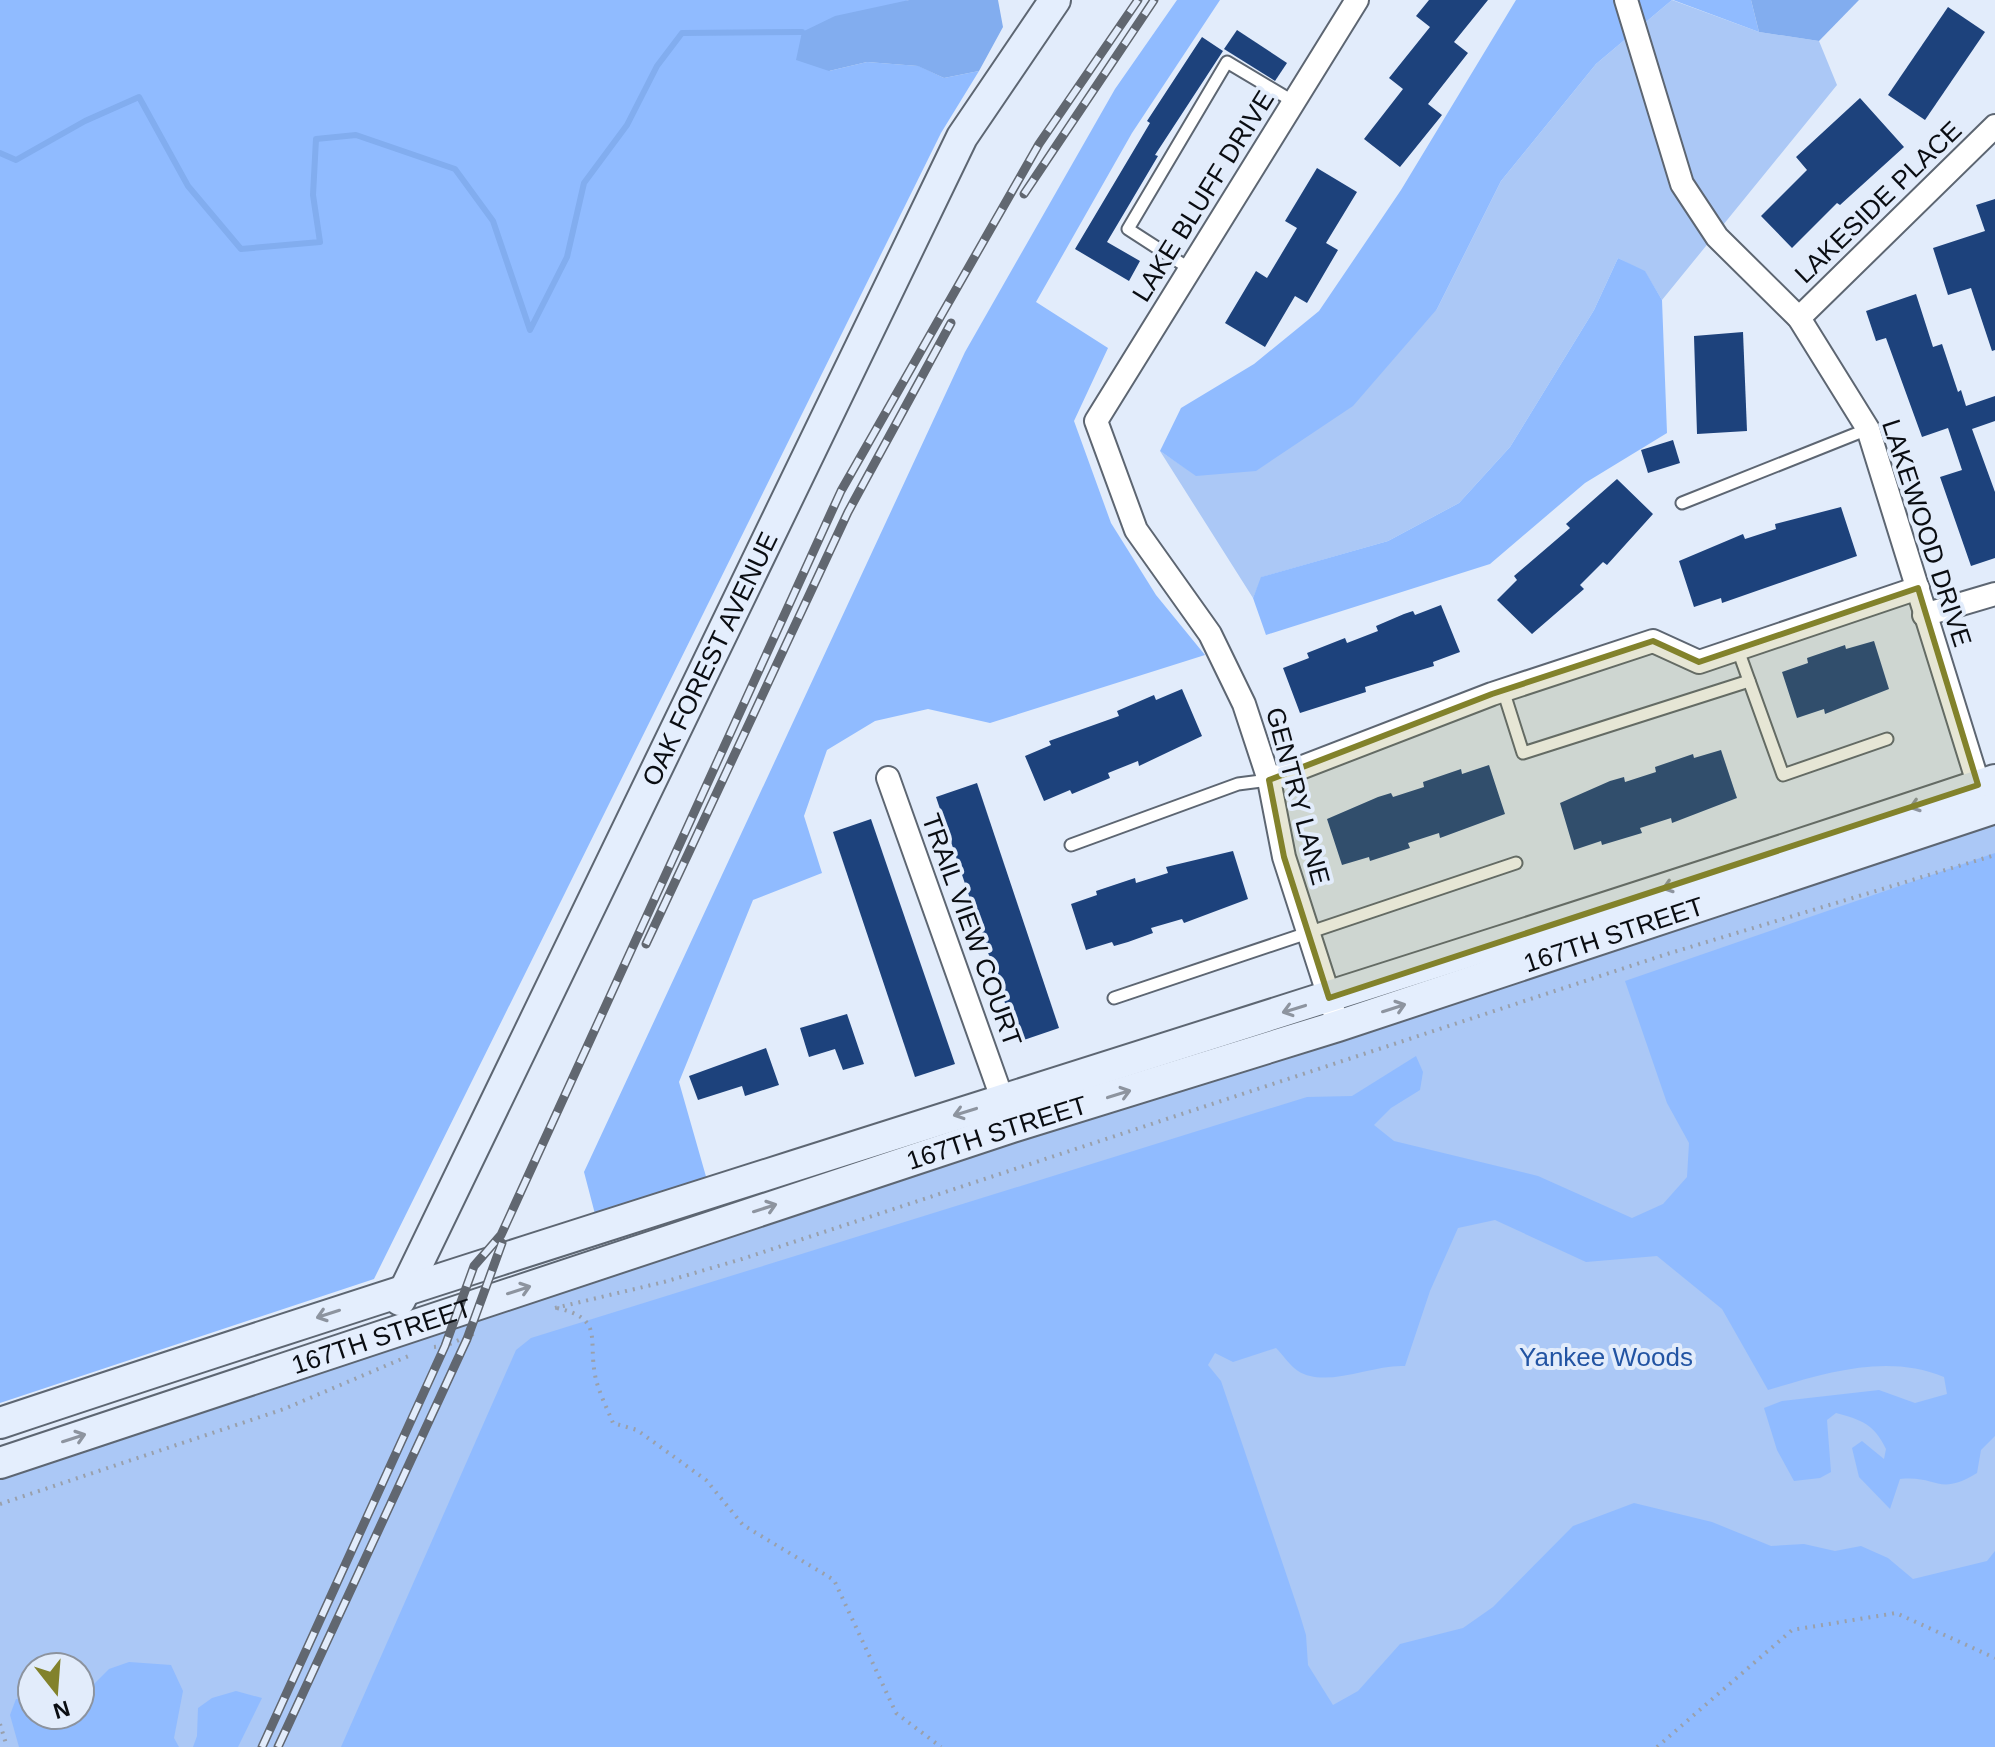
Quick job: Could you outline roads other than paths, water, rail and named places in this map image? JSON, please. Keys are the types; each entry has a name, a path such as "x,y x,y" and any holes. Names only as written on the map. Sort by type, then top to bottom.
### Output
{"main road":[{"name":"OAK FOREST AVENUE","path":"392,1332 402,1290 962,137 1055,0"},
{"name":"167TH STREET","path":"0,1463 1012,1127 1334,1012 1989,796"},
{"name":"167TH STREET","path":"0,1423 402,1290 1003,1101 1334,1012"}],"street":[{"name":"LAKE BLUFF DRIVE","path":"1096,421 1357,0"},
{"name":"LAKEWOOD DRIVE","path":"1626,0 1682,184 1717,237 1799,318 1868,429 1924,615 1989,796"},
{"name":"LAKESIDE PLACE","path":"1799,318 1995,126"},
{"name":"GENTRY LANE","path":"1096,421 1136,530 1210,634 1228,666 1269,780 1284,857 1334,1012"},
{"path":"1269,780 1503,690 1653,641 1699,662 1918,588"},
{"path":"1924,615 1995,594"},
{"name":"TRAIL VIEW COURT","path":"888,778 1003,1101"}],"lane":[{"path":"1190,269 1128,229 1227,62 1294,102"},
{"path":"1682,503 1868,429"},
{"path":"1738,650 1783,775 1887,739"},
{"path":"1503,690 1523,753 1749,681"},
{"path":"1071,845 1238,784 1269,780"},
{"path":"1114,998 1516,863"}],"waterway":[{"path":"0,153 16,160 85,121 139,97 188,186 241,249 320,242 313,195 316,139 356,135 455,169 493,221 530,330 567,257 584,183 627,125 657,66 682,33 802,32"}],"railway":[{"path":"262,1747 445,1346 474,1266 501,1235 841,491 1039,144 1138,0"},
{"path":"1024,194 1154,0"},
{"path":"646,944 848,512 951,323"},
{"path":"278,1747 467,1339 502,1243"}],"park label":[{"name":"Yankee Woods","path":"1606,1357"}]}
